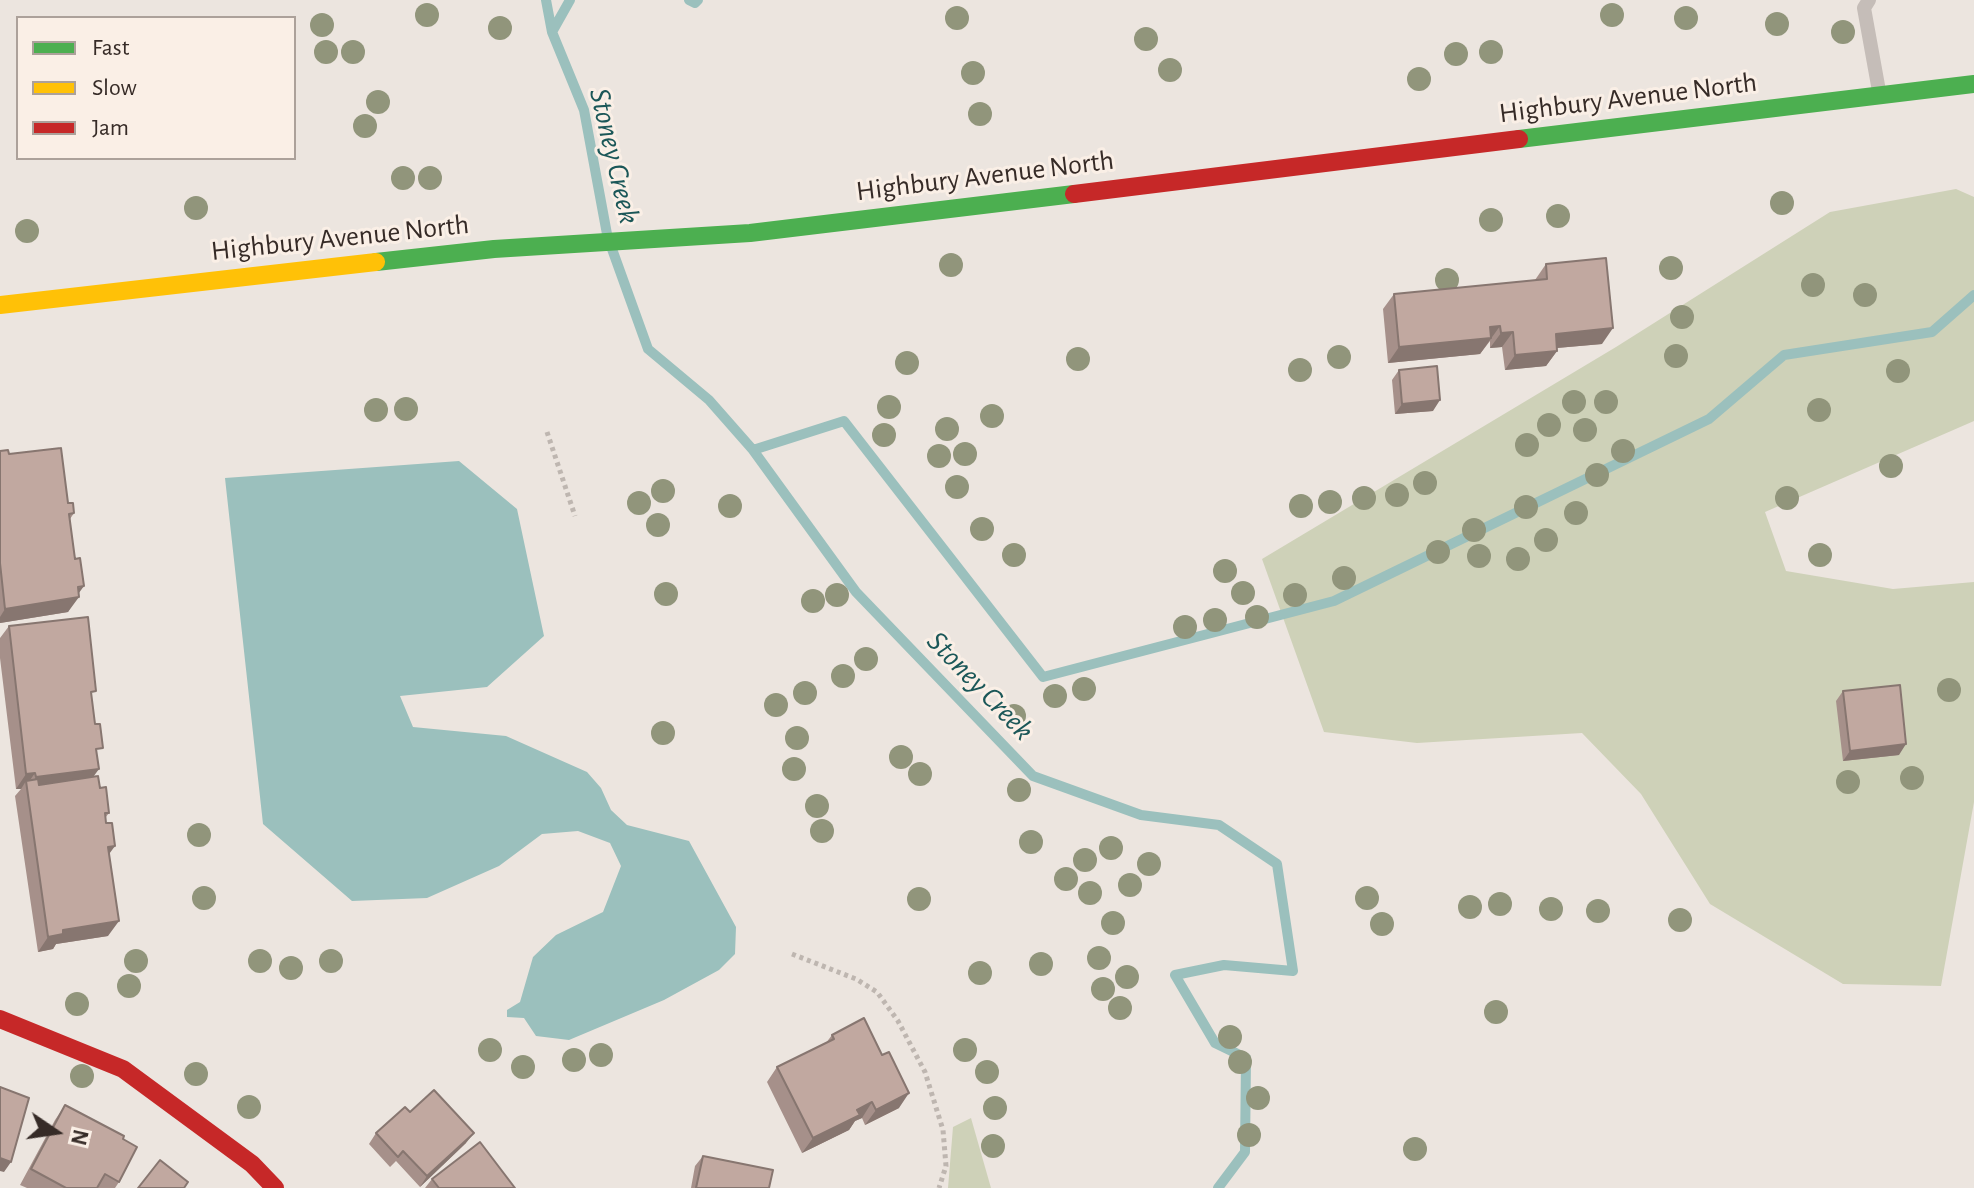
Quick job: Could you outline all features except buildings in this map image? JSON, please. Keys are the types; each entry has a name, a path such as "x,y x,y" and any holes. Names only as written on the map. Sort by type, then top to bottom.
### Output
{"main road":[{"name":"Highbury Avenue North","path":"0,305 494,249 750,233 1974,84"},
{"path":"0,1019 123,1069 252,1164 275,1188"}],"lane":[{"path":"1869,0 1864,8 1880,95"}],"path":[{"path":"547,432 575,516"},
{"path":"792,954 867,985 877,992 898,1021 925,1072 943,1130 946,1166 939,1188"}],"green space":[{"path":"1956,189 1974,197 1974,421 1765,512 1786,571 1893,589 1974,582 1974,802 1941,986 1843,984 1710,904 1641,794 1582,733 1417,743 1324,732 1262,559 1616,347 1830,212"},
{"path":"971,1118 991,1188 948,1188 953,1127"}],"water":[{"path":"459,461 517,509 544,636 487,687 400,696 413,727 506,736 587,772 601,788 611,810 627,825 689,841 736,927 735,954 719,970 664,1000 569,1040 536,1036 524,1018 507,1017 507,1010 520,1002 533,957 556,935 603,912 621,866 610,843 578,831 542,834 499,866 427,898 352,901 263,824 225,478"}],"waterway":[{"path":"546,0 552,32"},
{"name":"Stoney Creek","path":"570,0 552,32 584,110 607,234"},
{"name":"Stoney Creek","path":"689,0 695,3 698,0"},
{"name":"Stoney Creek","path":"612,249 648,349 709,400 753,450 856,592 1033,776 1141,815 1219,825 1277,864 1293,971 1224,965 1175,975 1215,1043 1246,1058 1245,1152 1218,1188"},
{"path":"753,450 844,421 1043,677 1334,601 1709,419 1784,355 1932,332 1974,295"}],"traffic: fast":[{"path":"1519,139 1974,84"},
{"path":"376,262 494,249 750,233 1074,194"}],"traffic: slow":[{"path":"0,305 376,262"}],"traffic: jam":[{"path":"1074,194 1519,139"},
{"path":"0,1019 123,1069 252,1164 275,1188"}]}
